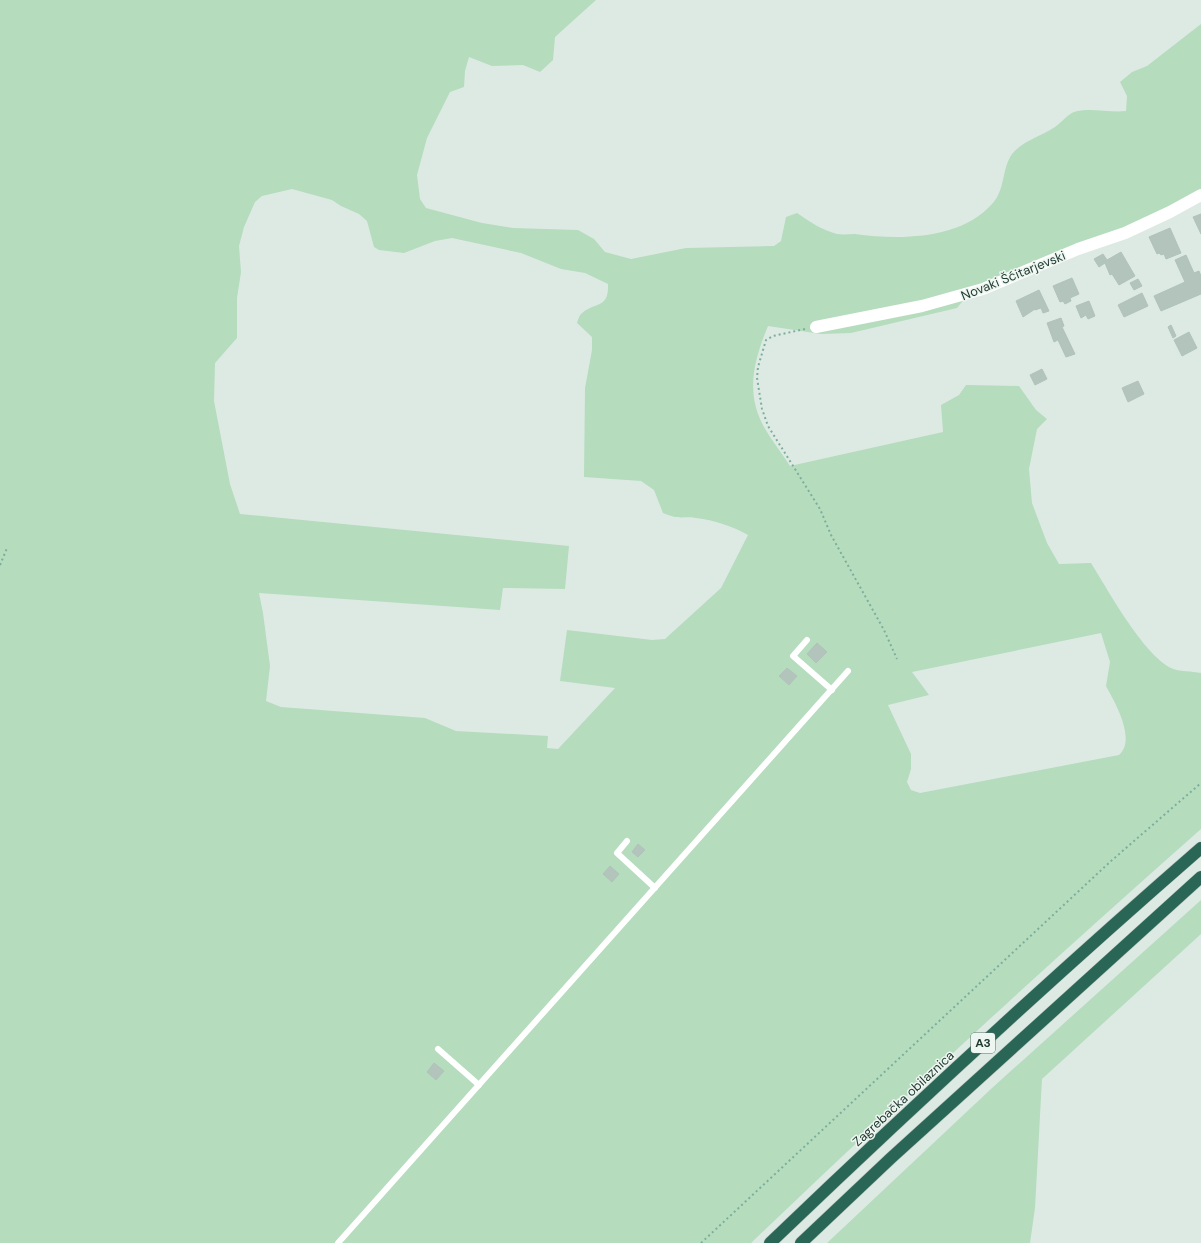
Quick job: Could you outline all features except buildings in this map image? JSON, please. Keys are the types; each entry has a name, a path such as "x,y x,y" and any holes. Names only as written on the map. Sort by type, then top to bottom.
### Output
{"highway":[{"name":"Zagrebačka obilaznica","path":"770,1243 873,1144 1019,1010 1201,848"},
{"name":"A3","path":"801,1243 890,1158 1201,877"}],"street":[{"name":"Novaki Šćitarjevski","path":"816,327 922,306 983,289 1078,250 1125,233 1170,212 1201,195"}],"lane":[{"path":"807,640 793,656 832,690"},
{"path":"338,1243 848,671"},
{"path":"627,841 617,852 655,888"},
{"path":"438,1049 479,1085"}],"path":[{"path":"816,327 773,336 766,340 758,367 757,378 762,409 768,426 820,509 831,534 884,630 898,659"},
{"path":"0,565 8,548"},
{"path":"701,1243 1105,866 1201,784"}],"green space":[{"path":"0,0 596,0 555,37 553,60 540,72 523,65 492,66 469,57 465,71 464,87 450,92 427,138 417,175 420,199 426,208 482,223 513,228 578,230 594,239 605,252 631,259 686,248 774,246 781,241 786,217 797,213 821,228 839,234 909,237 946,231 963,225 979,216 992,204 1002,186 1006,166 1016,149 1055,127 1074,112 1086,110 1126,111 1127,96 1120,82 1132,72 1147,66 1201,24 1201,190 1155,214 966,297 957,308 851,333 821,334 768,326 759,351 753,389 758,414 764,427 790,466 943,432 941,405 959,395 966,385 1019,386 1036,410 1047,419 1037,429 1029,469 1032,503 1047,543 1059,564 1091,563 1138,636 1160,661 1171,668 1201,673 1201,829 974,1034 751,1243 0,1243","holes":["292,189 332,200 359,214 367,221 374,247 379,250 404,253 435,241 452,238 521,253 561,269 585,273 608,284 606,298 600,304 591,307 581,314 577,323 592,337 592,350 585,388 584,477 641,481 654,490 663,513 677,517 696,518 716,522 748,535 721,588 665,639 652,640 567,630 560,681 615,688 558,749 547,748 548,736 456,731 425,718 281,707 266,701 270,666 259,593 500,610 503,588 565,589 569,546 240,514 230,484 214,401 215,363 237,338 237,298 241,272 239,246 244,227 255,202 262,196","1101,633 1110,662 1106,686 1118,710 1125,730 1126,740 1124,748 1119,755 920,793 911,790 907,782 911,769 911,754 888,705 929,695 912,672"]},
{"path":"1201,900 1201,934 1042,1079 1035,1208 1030,1243 827,1243 992,1088"}]}
